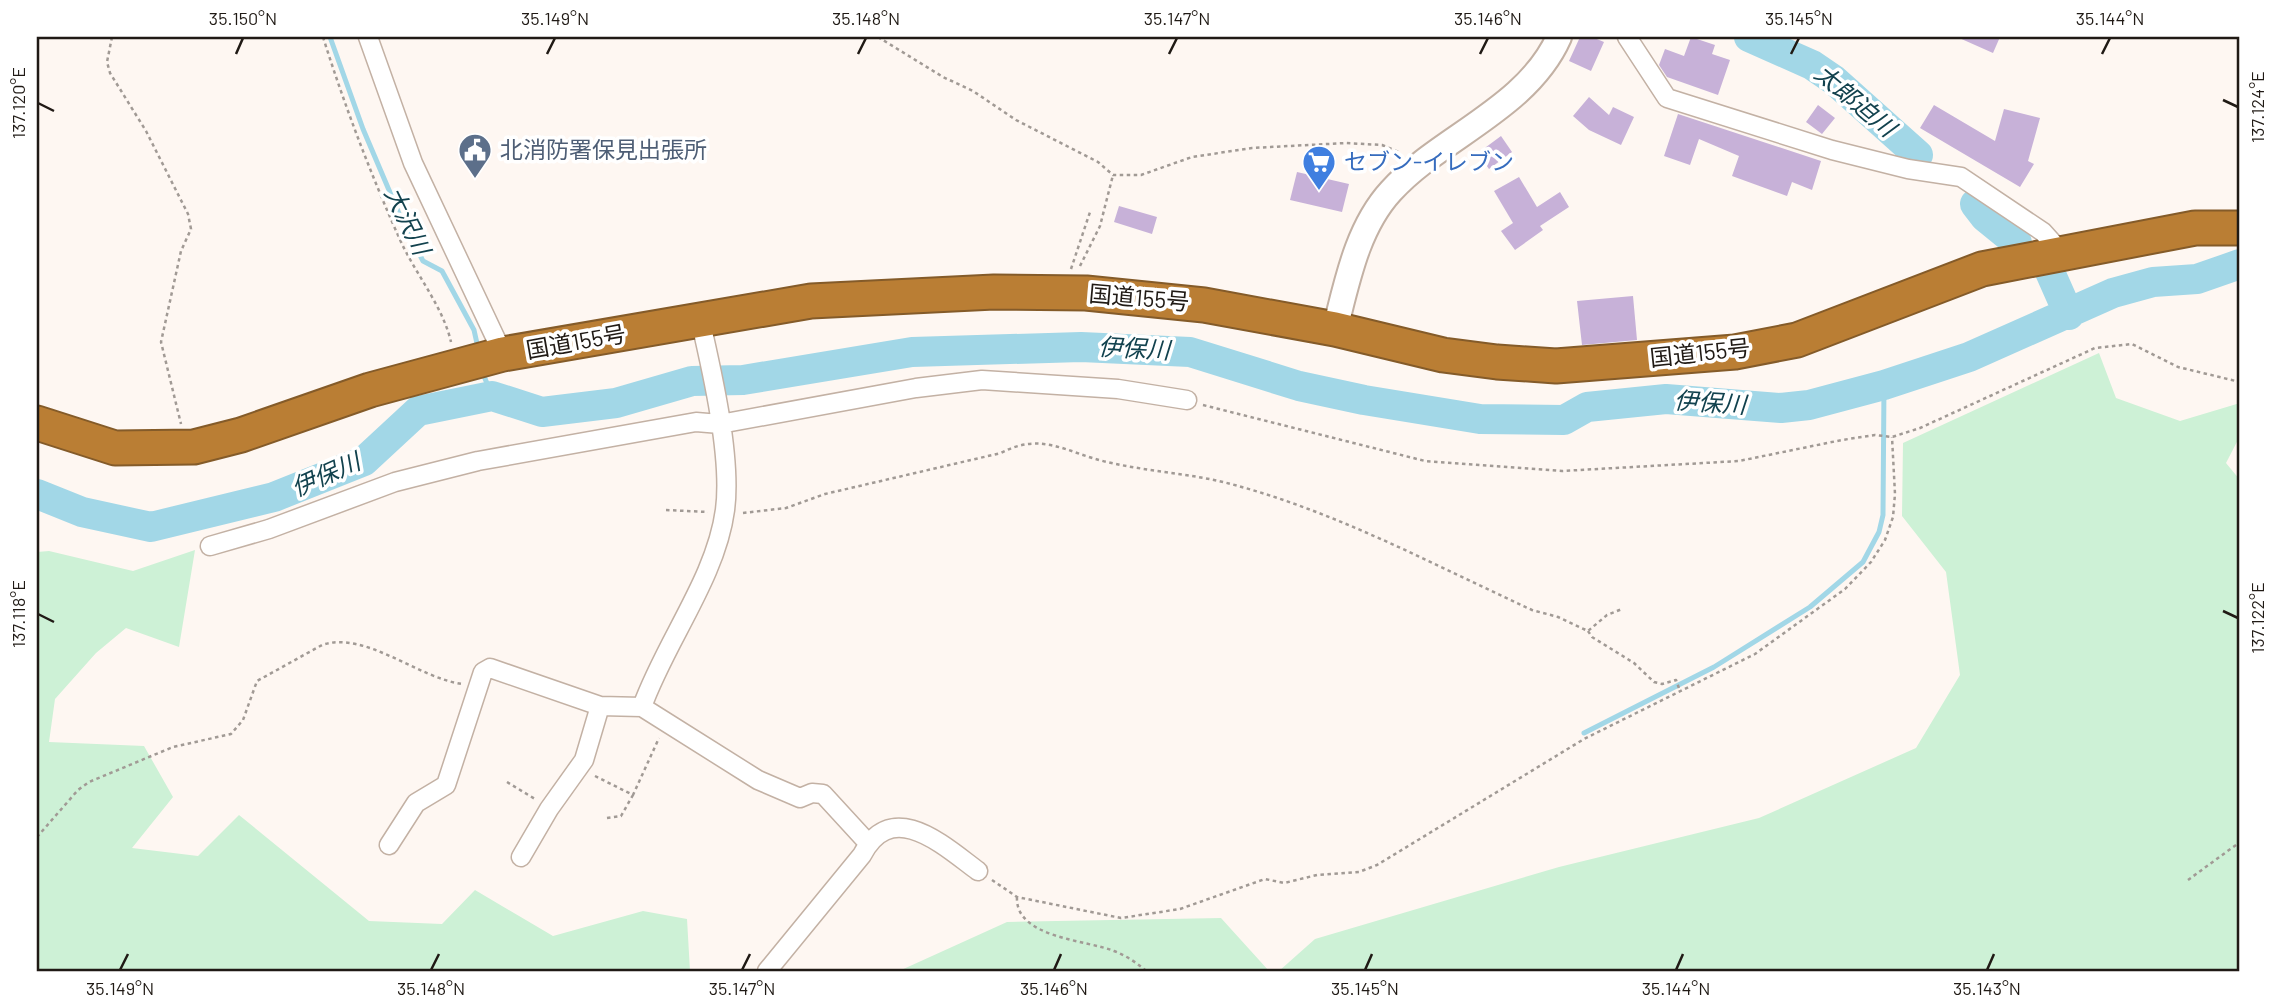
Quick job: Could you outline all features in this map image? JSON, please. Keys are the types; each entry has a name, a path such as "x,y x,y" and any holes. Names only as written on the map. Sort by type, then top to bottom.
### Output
{"highway":[{"name":"国道155号","path":"37,423 115,448 186,448 241,435 370,390 503,354 811,301 994,292 1086,293 1204,304 1335,329 1443,355 1556,366 1735,352 1797,340 1982,269 2061,252 2195,229 2240,228"}],"street":[{"path":"368,37 413,163 503,354"},
{"path":"1335,329 1350,271 1365,229 1391,191 1511,98 1539,69 1559,37"},
{"path":"1627,37 1667,98 1832,150 1908,169 1961,177 2043,232 2061,252"},
{"path":"642,707 654,672 701,582 724,513 719,419 701,319"},
{"path":"209,546 269,529 395,482 478,461 696,422 916,388 982,380 1118,389 1186,400"},
{"path":"388,845 416,803 446,785 483,672 490,668 600,706 642,707 758,780 800,798 812,793 823,793 869,843"},
{"path":"521,858 550,808 579,769 600,706"},
{"path":"767,971 869,843 884,832 900,827 935,838 978,871"}],"path":[{"path":"112,37 107,62 110,73 146,131 188,214 191,229 181,251 161,342 177,396 186,448"},
{"path":"323,37 371,174 428,296 442,315 455,366"},
{"path":"878,37 943,77 973,91 1016,120 1098,162 1113,175 1141,175 1168,164 1216,153 1346,143 1381,145 1404,154 1416,171"},
{"path":"1090,212 1072,259 1073,277 1100,226 1113,175"},
{"path":"1186,400 1425,461 1562,471 1674,467 1739,461 1864,437 1892,437 1920,428 2095,348 2132,344 2178,367 2240,382"},
{"path":"978,871 1017,897 1121,918 1180,909 1218,898 1265,879 1284,883 1317,875 1359,872 1401,853 1476,803 1584,739 1755,654 1846,589 1871,562 1885,540 1893,517 1895,494 1892,437"},
{"path":"666,510 724,513 786,508 825,494 1001,453 1015,445 1049,443 1108,463 1223,482 1362,531 1532,610 1558,617 1588,631 1592,637 1634,663 1654,682 1662,684 1676,680 1680,691"},
{"path":"1588,631 1607,615 1622,609"},
{"path":"37,838 89,782 173,747 231,734 243,720 257,681 332,642 374,650 451,682 480,685"},
{"path":"607,818 621,816 634,795 666,720"},
{"path":"579,769 634,795"},
{"path":"507,782 550,808"},
{"path":"2188,880 2240,842"},
{"path":"1017,897 1017,905 1022,915 1045,933 1113,950 1132,959 1146,971"}],"green space":[{"path":"2099,353 2116,398 2180,421 2240,403 2240,436 2226,463 2240,480 2240,971 1279,971 1315,939 1559,867 1759,818 1916,748 1960,675 1946,572 1902,516 1903,443"},
{"path":"195,550 179,647 126,628 96,653 55,699 49,742 144,746 173,797 132,848 198,856 239,815 369,921 442,924 475,890 553,936 643,911 687,919 690,971 37,971 37,552 49,551 133,571"},
{"path":"1221,918 1269,971 899,971 1007,922"}],"building":[{"path":"1580,37 1592,37 1604,42 1591,71 1569,61"},
{"path":"1691,37 1715,45 1712,54 1730,60 1718,95 1667,77 1659,65 1665,49 1684,56"},
{"path":"1957,37 2000,37 1993,53"},
{"path":"1589,97 1609,115 1613,107 1634,117 1621,145 1589,130 1573,116"},
{"path":"1818,105 1835,118 1822,134 1806,122"},
{"path":"1934,105 1995,141 2004,109 2040,118 2028,161 2034,164 2020,187 1920,128"},
{"path":"1678,114 1821,161 1812,190 1792,182 1787,196 1732,176 1739,156 1699,139 1690,165 1664,156"},
{"path":"1501,136 1512,152 1489,169 1478,153"},
{"name":"セブン-イレブン","path":"1297,172 1349,184 1342,212 1290,200"},
{"path":"1519,177 1537,207 1560,192 1569,207 1540,226 1543,230 1515,250 1501,231 1513,223 1494,191"},
{"path":"1119,206 1157,217 1152,234 1114,222"},
{"path":"1633,296 1637,340 1582,345 1577,301"}],"waterway":[{"name":"大沢川","path":"330,37 363,129 403,223 423,261 442,271 474,330 478,348"},
{"name":"太郎迫川","path":"1749,37 1812,65 1834,80 1918,155"},
{"name":"太郎迫川","path":"1975,204 1985,217 2017,243"},
{"name":"伊保川","path":"37,494 82,512 151,527 274,497 364,461 418,411 492,396 542,412 616,403 692,381 743,380 912,352 1081,347 1190,352 1299,386 1364,400 1480,419 1564,420 1587,407 1666,399 1781,408 1809,405 1884,385 1969,357 2113,293 2153,282 2197,279 2240,264"},
{"name":"太郎迫川","path":"2050,272 2069,315"},
{"name":"大沢川","path":"482,371 492,396"},
{"path":"1584,733 1714,667 1810,607 1863,562 1879,532 1883,515 1884,385"}],"place":[{"name":"北消防署保見出張所","path":"475,180"},
{"name":"セブン-イレブン","path":"1319,192"}]}
